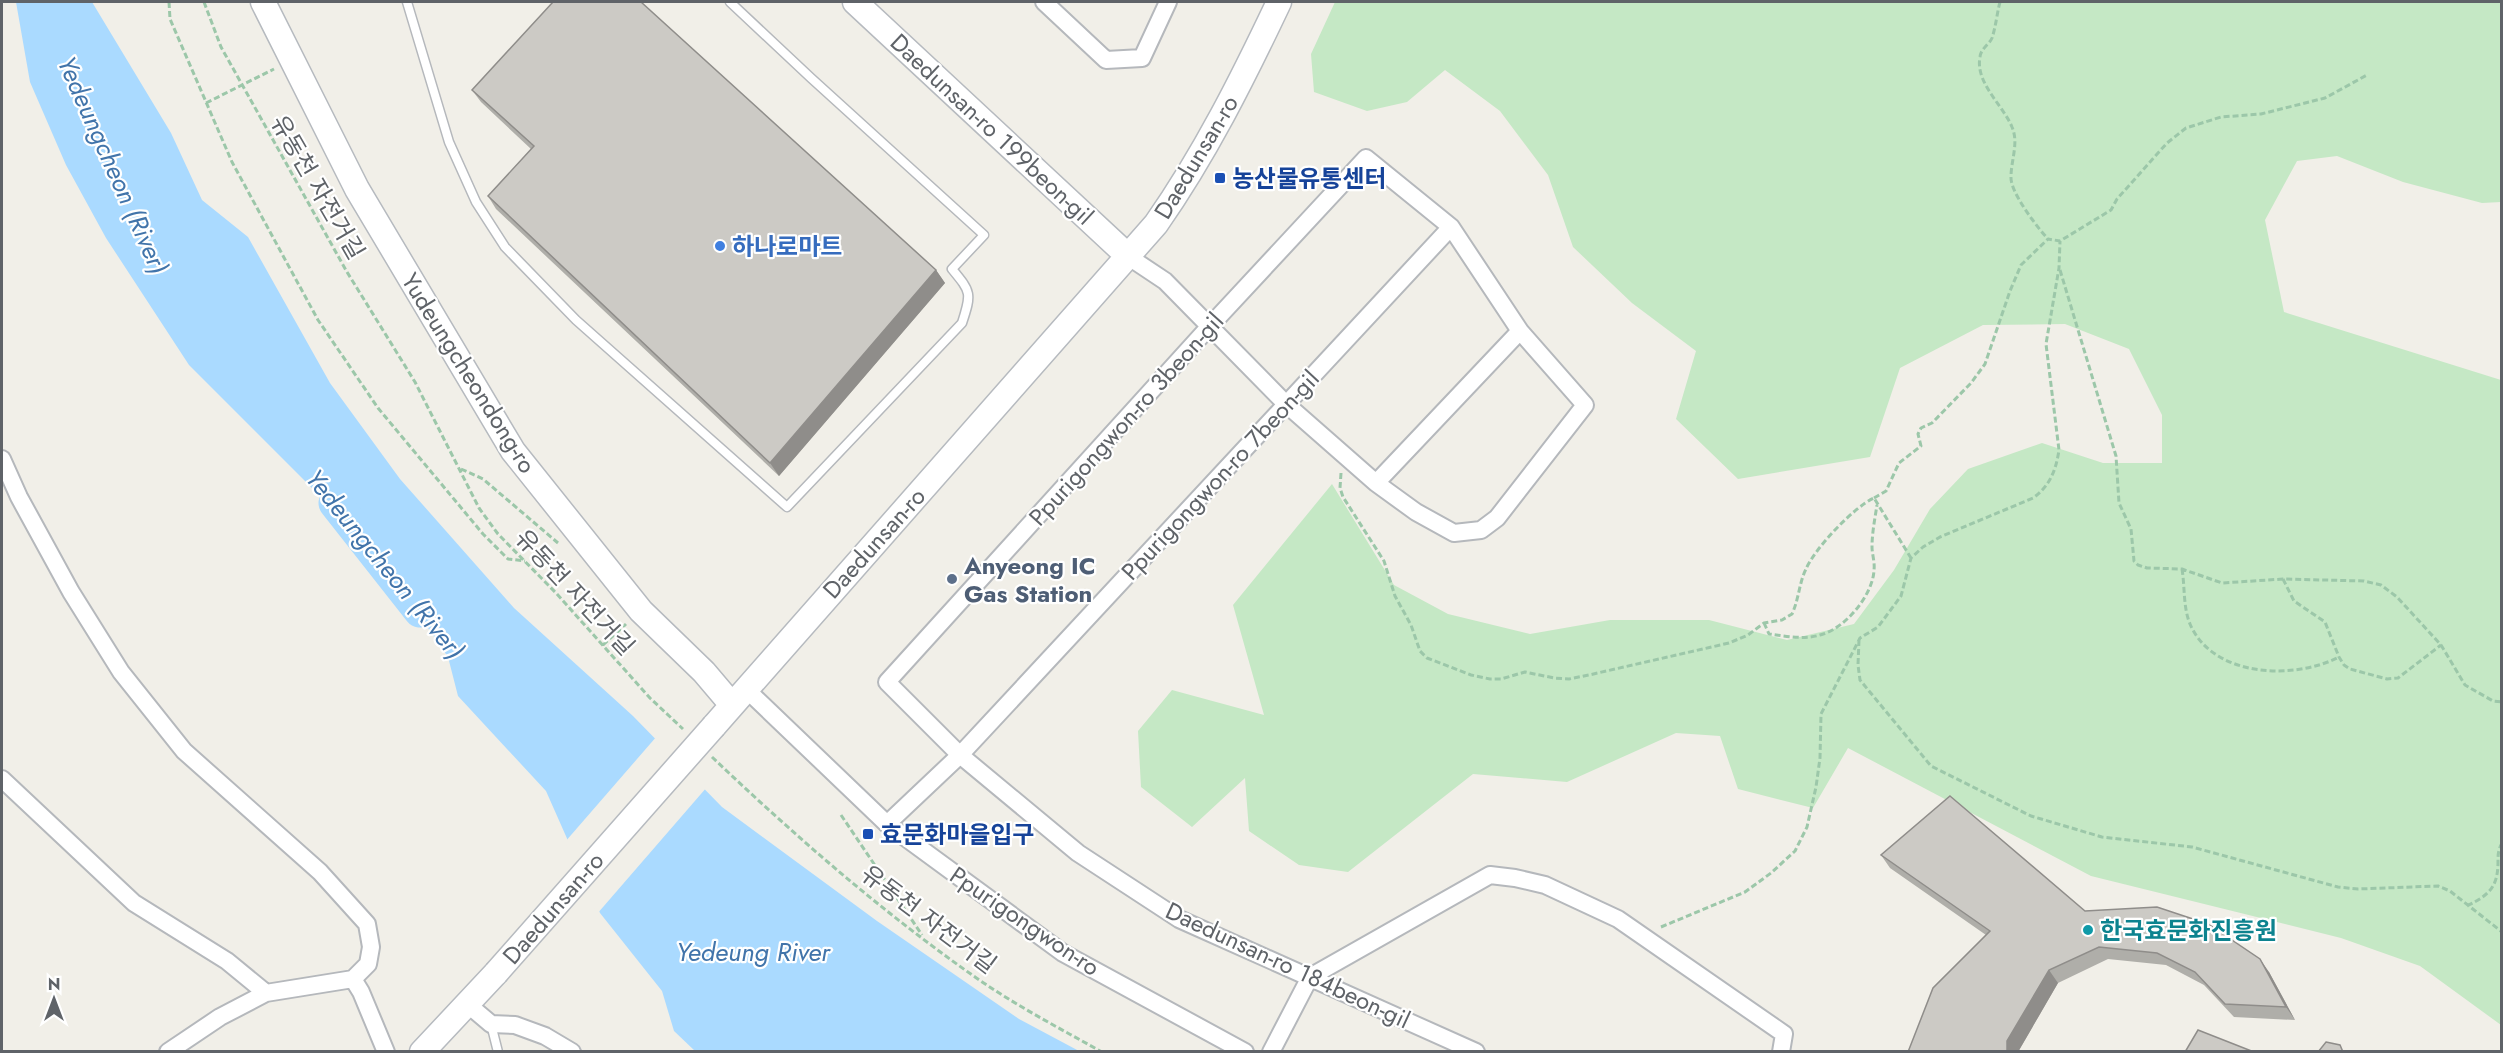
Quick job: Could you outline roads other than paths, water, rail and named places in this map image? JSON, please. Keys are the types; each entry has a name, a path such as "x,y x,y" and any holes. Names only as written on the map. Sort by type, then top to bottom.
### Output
{"main road":[{"name":"Yudeungcheondong-ro","path":"263,2 357,189 513,451 641,611 704,672 739,697"},
{"name":"Daedunsan-ro 199beon-gil","path":"855,2 1129,256"},
{"name":"Daedunsan-ro","path":"422,1052 496,973 1156,224 1186,180 1252,58 1279,2"}],"street":[{"path":"1044,2 1106,60 1142,58 1168,2"},
{"name":"Ppurigongwon-ro 3beon-gil","path":"887,682 1209,327 1366,158 1451,227"},
{"path":"1129,256 1165,281 1286,404 1376,483 1416,512 1454,533 1481,530 1497,519 1585,405 1520,331 1451,227"},
{"name":"Ppurigongwon-ro 7beon-gil","path":"886,824 960,755 1451,227"},
{"path":"1376,483 1520,331"},
{"path":"2,459 19,497 71,592 121,672 184,751 320,872 367,924 371,947 368,964 353,979 266,993 220,1017 168,1052"},
{"name":"Daedunsan-ro 184beon-gil","path":"887,682 960,755 1078,853 1179,919 1476,1052"},
{"name":"Ppurigongwon-ro","path":"739,697 886,824 1063,953 1245,1052"},
{"path":"2,779 134,903 227,961 266,993"},
{"path":"1272,1052 1310,977 1490,875 1545,885 1618,919 1784,1034 1781,1052"},
{"path":"353,979 361,992 386,1052"},
{"path":"466,1003 491,1024 515,1025 545,1036 572,1052"}],"lane":[{"path":"407,2 449,142 476,202 505,247 576,320 787,507 962,323 969,304 968,288 951,269 984,235 730,2"},
{"path":"491,1024 498,1052"}],"water":[{"name":"Yedeung River","path":"16,2 92,2 171,133 202,200 248,237 330,383 400,479 514,608 633,716 722,807 877,921 1019,1019 1079,1051 695,1051 674,1031 662,991 600,913 546,791 458,696 448,657 375,551 189,365 106,238 66,165 30,82"}],"waterway":[{"name":"Yedeungcheon (River)","path":"335,503 420,611"}],"place":[{"name":"농산물유통센터","path":"1220,178"},
{"name":"하나로마트","path":"720,246"},
{"name":"Anyeong IC Gas Station","path":"952,579"},
{"name":"효문화마을입구","path":"868,834"},
{"name":"한국효문화진흥원","path":"2088,930"}]}
